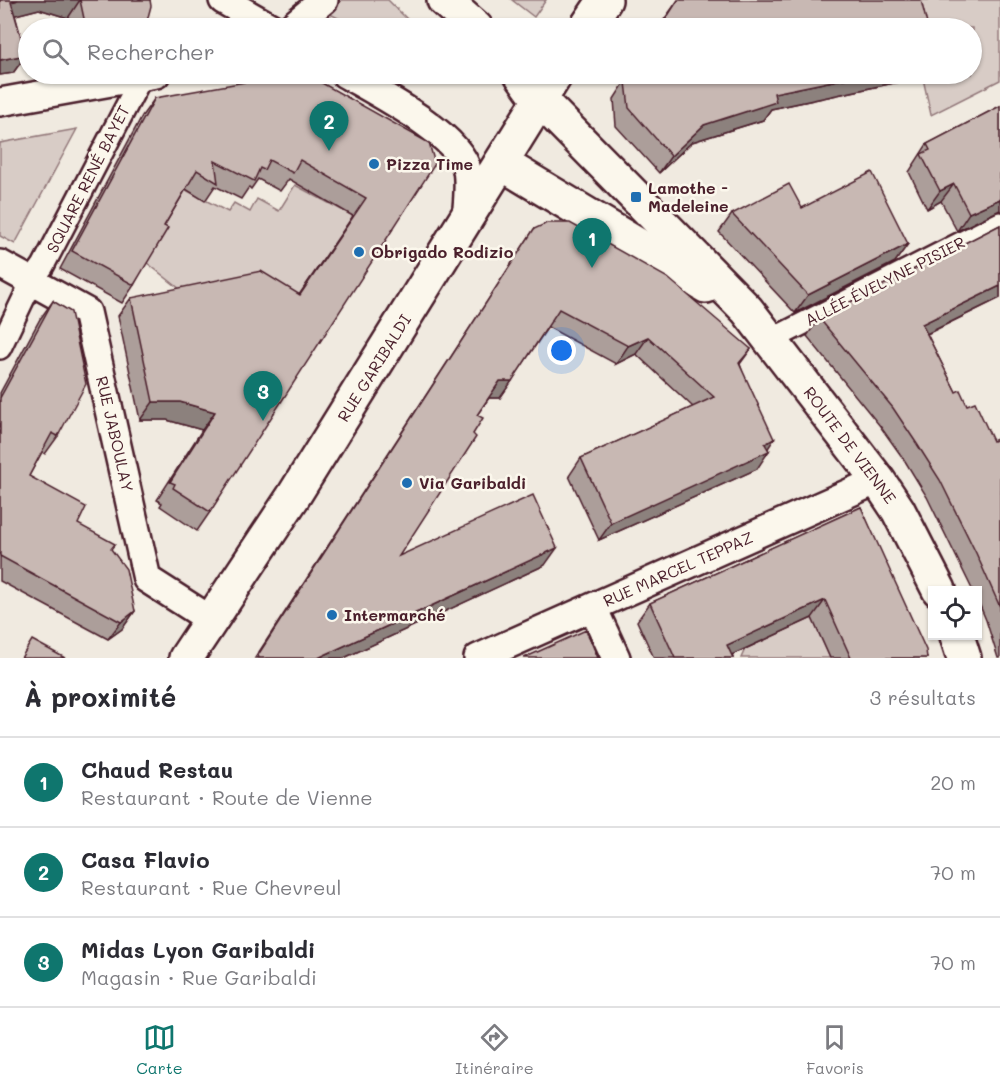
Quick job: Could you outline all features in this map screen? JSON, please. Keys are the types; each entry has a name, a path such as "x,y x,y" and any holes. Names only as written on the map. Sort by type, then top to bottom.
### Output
{"main road":[{"path":"444,0 465,18"},
{"path":"593,18 605,0"},
{"name":"RUE GARIBALDI","path":"186,658 293,497 466,222 501,163 538,84"},
{"name":"ROUTE DE VIENNE","path":"541,84 747,310 771,340 878,480 898,510 936,586"},
{"name":"ROUTE DE VIENNE","path":"501,163 747,310"},
{"path":"958,640 964,658"}],"street":[{"path":"223,0 254,18"},
{"path":"302,18 324,0"},
{"path":"0,102 99,84"},
{"name":"SQUARE RENÉ BAYET","path":"0,348 32,281 43,266 144,84"},
{"path":"361,84 431,127 450,143 466,167 468,187 466,222"},
{"name":"ALLÉE ÉVELYNE PISIER","path":"771,340 1000,223"},
{"name":"RUE JABOULAY","path":"0,264 87,312 147,579 211,620"},
{"name":"RUE MARCEL TEPPAZ","path":"478,658 878,480"},
{"path":"592,608 616,658"}],"shaded area":[{"path":"342,0 388,0 406,18 338,18 328,13"},
{"path":"512,0 546,0 534,17"},
{"path":"908,0 1000,0 1000,80 931,115 924,84 982,84 982,18 910,18"},
{"path":"77,129 15,244 0,236 0,143"},
{"path":"295,185 353,216 287,313 180,289 146,262 152,244 184,189 228,212 234,203 250,212 257,199 279,211"},
{"path":"812,618 830,658 741,658 745,649"}],"building":[{"path":"0,0 18,0 11,2 18,27 18,57 0,60"},
{"path":"80,0 150,0 148,18 84,18"},
{"path":"678,0 921,0 926,18 666,18"},
{"path":"234,84 324,84 429,143 435,164 210,512 173,488 175,484 170,482 215,412 180,402 153,402 131,298 261,271 300,295 366,198 300,160 293,173 269,160 264,170 260,168 254,181 215,161 218,183 197,170 164,226 168,228 134,285 72,251 155,98"},
{"path":"626,84 818,84 774,93 776,102 704,125 671,156 629,108"},
{"path":"1000,106 1000,199 969,213 954,184 940,191 921,154 930,150 927,144"},
{"path":"872,172 908,244 808,295 732,214 789,184 802,208"},
{"path":"547,223 570,223 668,278 751,349 739,363 774,439 765,444 769,451 611,523 581,458 714,397 648,337 628,346 559,309 512,381 500,381 477,415 483,418 473,434 476,437 399,556 533,495 557,548 318,658 259,658 258,655 534,229"},
{"path":"1000,225 1000,286 922,324 956,392 960,390 967,405 975,402 993,441 1000,438 1000,607 940,480 893,408 819,318"},
{"path":"53,301 71,312 86,384 58,436 52,433 29,476 86,507 78,524 115,544 111,549 126,569 135,611 121,622 0,556 0,398"},
{"path":"861,507 926,650 927,658 851,658 825,600 727,645 733,658 675,658 650,603"},
{"path":"586,630 598,658 524,658"},
{"path":"32,640 65,658 21,658"}],"place":[{"name":"Casa Flavio","path":"329,151"},
{"name":"Pizza Time","path":"374,164"},
{"name":"Lamothe - Madeleine","path":"636,197"},
{"name":"Obrigado Rodizio","path":"359,252"},
{"name":"Chaud Restau","path":"592,268"},
{"name":"Midas Lyon Garibaldi","path":"263,421"},
{"name":"Via Garibaldi","path":"407,483"},
{"name":"Intermarché","path":"332,615"}]}
